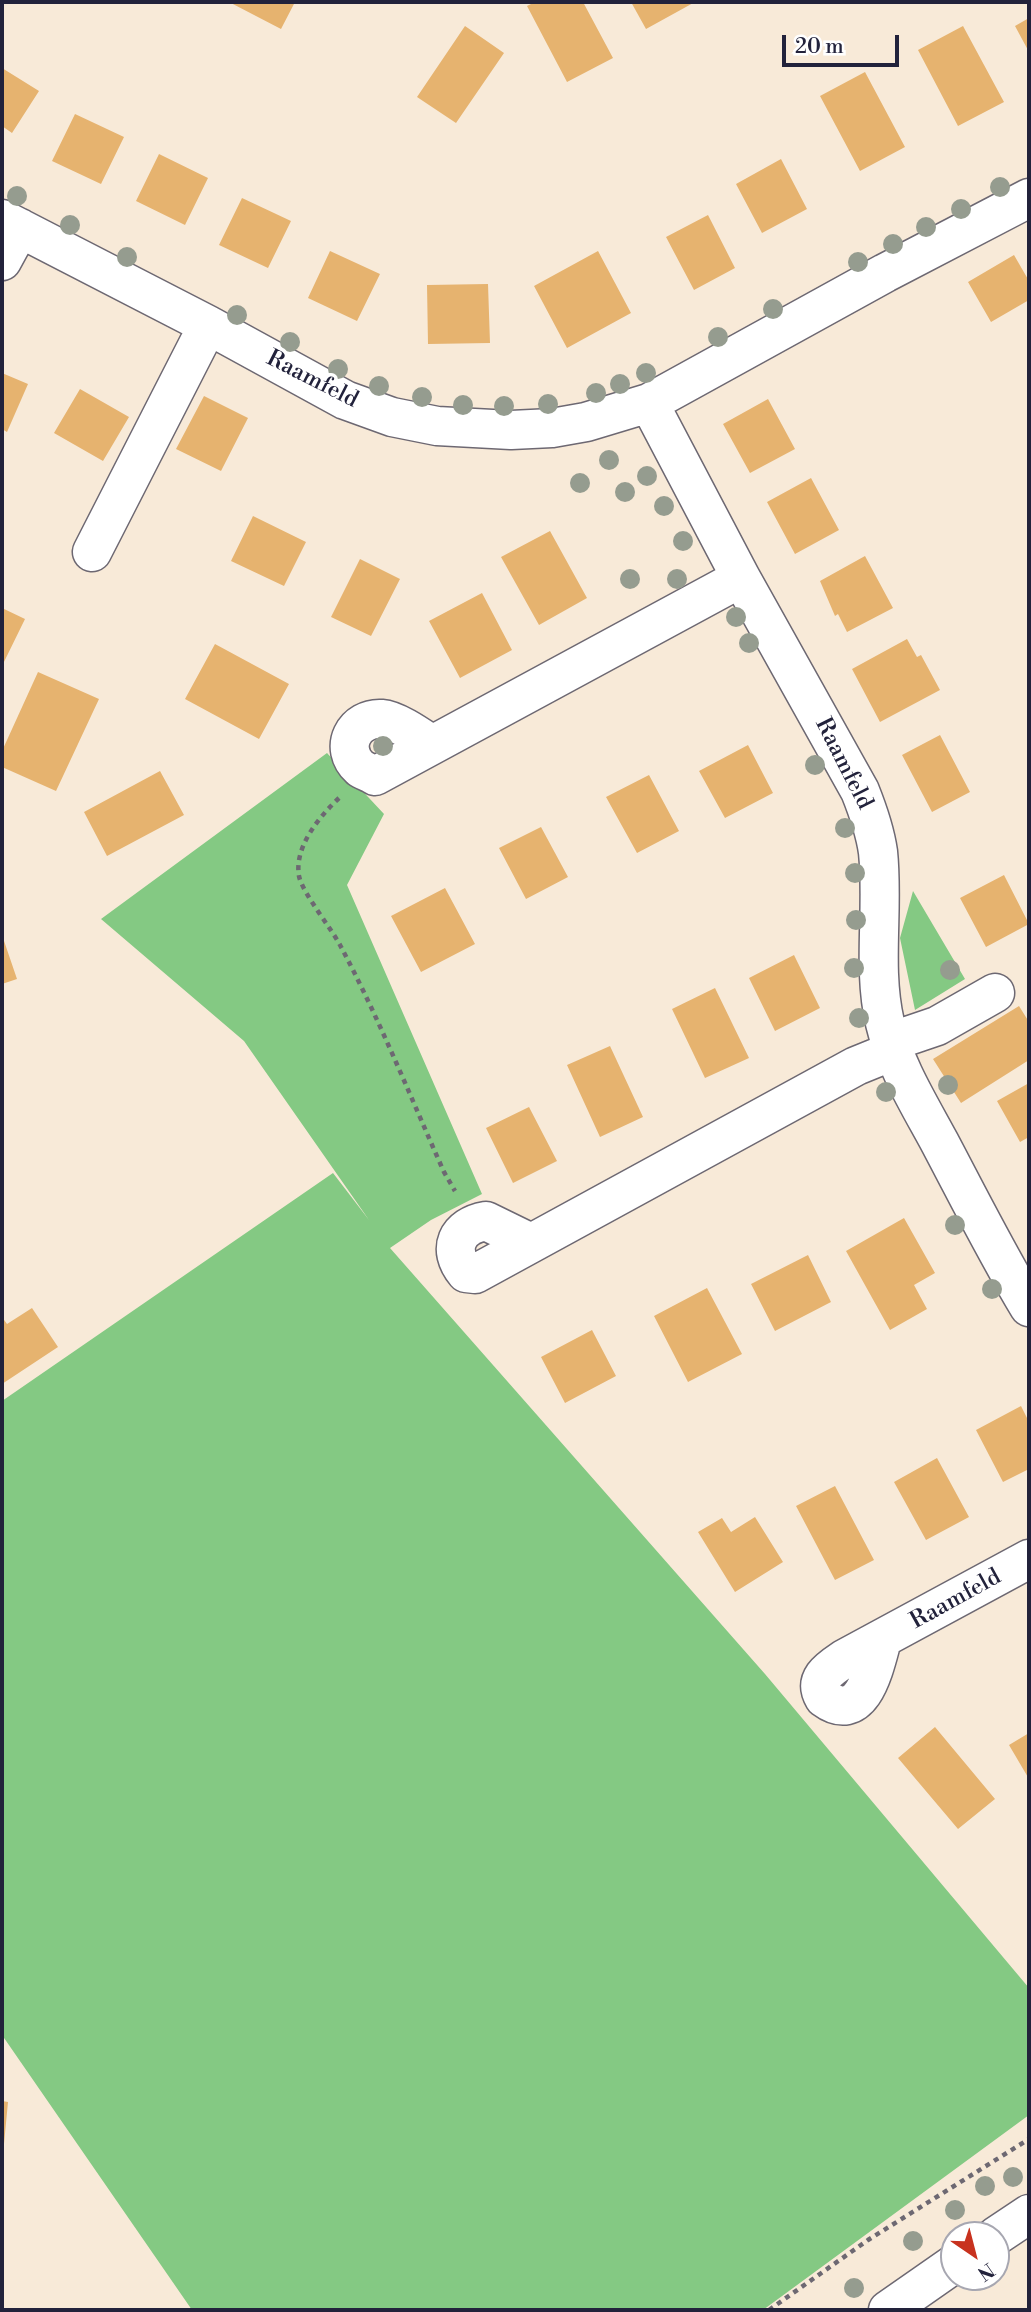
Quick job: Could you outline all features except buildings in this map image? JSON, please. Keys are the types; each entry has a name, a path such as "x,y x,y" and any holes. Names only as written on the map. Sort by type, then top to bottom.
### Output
{"street":[{"name":"Raamfeld","path":"11,223 208,325 345,400 392,416 437,426 511,430 552,428 595,420 649,403 885,273 1029,198"},
{"path":"2,261 11,223"},
{"path":"92,552 208,325"},
{"name":"Raamfeld","path":"649,403 741,578 860,791 872,821 878,853 880,989 892,1046 980,1219 1029,1307"},
{"path":"432,744 385,719 370,720 354,730 349,740 351,753 360,768 375,776 741,578"},
{"path":"531,1243 486,1221 467,1227 455,1245 455,1255 466,1273 475,1274 892,1046 937,1026 995,993"},
{"name":"Raamfeld","path":"882,1640 1029,1559"},
{"path":"1010,2227 1029,2214"},
{"path":"888,2310 940,2274"}],"path":[{"path":"375,776 337,799 320,819 305,840 299,862 300,878 339,942 444,1172 475,1223"},
{"path":"769,2310 868,2240 1029,2139"}],"green space":[{"path":"327,753 384,814 347,885 482,1194 431,1220 390,1248 765,1674 1029,1988 1029,2115 763,2310 192,2310 2,2035 2,1401 333,1173 369,1220 244,1041 101,919"},
{"path":"913,891 965,979 915,1010 900,938"}]}
